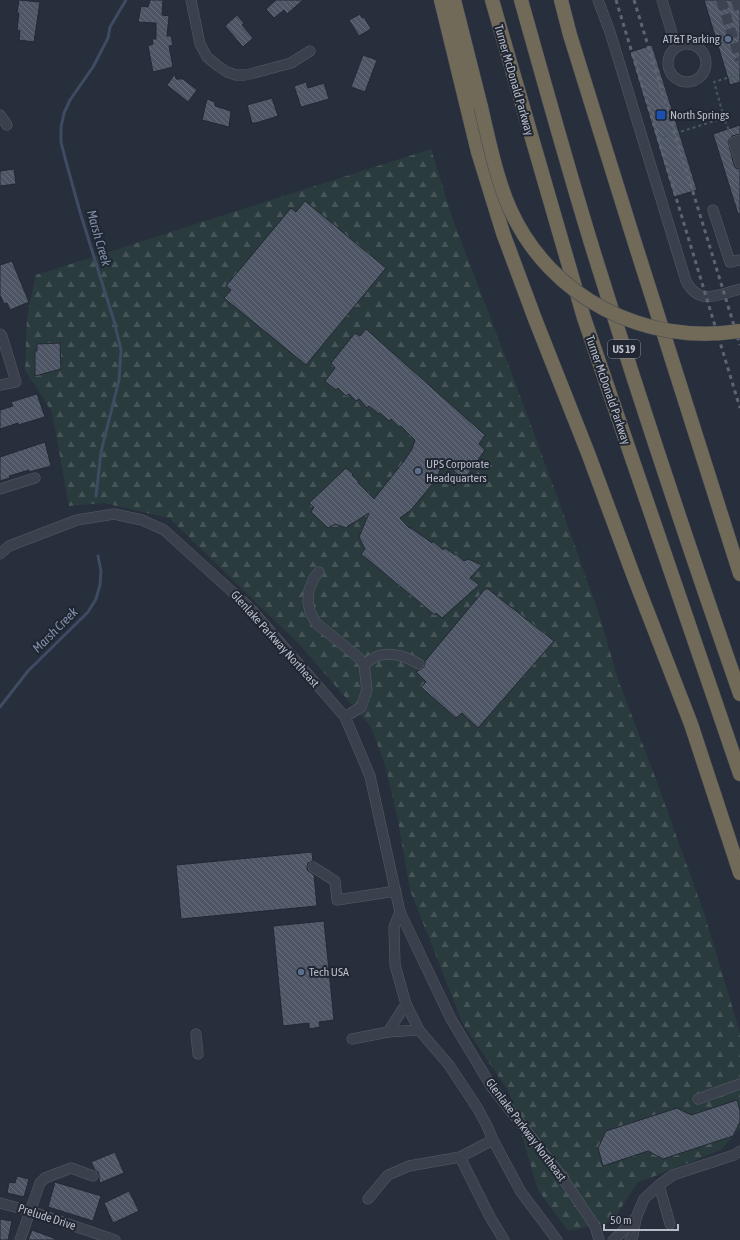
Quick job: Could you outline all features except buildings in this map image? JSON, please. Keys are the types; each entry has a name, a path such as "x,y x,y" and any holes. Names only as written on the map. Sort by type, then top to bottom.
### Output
{"highway":[{"path":"450,0 503,191 520,227 544,262 558,276 588,299 620,317 659,330 702,334 723,334 740,331"},
{"path":"450,0 478,152 503,233 690,724 740,873"},
{"name":"Turner McDonald Parkway","path":"492,0 584,318 740,774"},
{"name":"US 19","path":"521,0 572,179 615,321 679,516 740,694"},
{"path":"561,0 570,35 740,574"}],"street":[{"path":"191,0 200,44 207,57 227,72 236,75 254,73 291,63 310,50"},
{"path":"598,0 610,32 686,281 690,288 697,294 705,297 715,296 740,289"},
{"path":"662,0 671,33 678,46"},
{"path":"0,115 7,125"},
{"path":"737,141 740,163"},
{"path":"713,210 730,262 740,260"},
{"path":"0,334 2,336 16,382 0,385"},
{"path":"0,488 35,478"},
{"name":"Glenlake Parkway Northeast","path":"0,554 9,546 77,520 114,514 142,520 164,530 249,607 345,717 370,776 400,912 451,1019 491,1086 560,1174 595,1226 599,1240"},
{"path":"320,572 314,578 308,590 310,612 316,623 358,657 364,664 367,690 361,707 345,717"},
{"path":"364,664 378,656 391,654 406,657 419,664"},
{"path":"313,868 335,881 337,900 396,891"},
{"name":"Glenlake Parkway Northeast","path":"400,912 394,928 395,965 406,1004 419,1030 449,1065 478,1109 521,1192 556,1240"},
{"path":"388,1032 406,1004"},
{"path":"352,1039 388,1032 419,1030"},
{"path":"196,1034 198,1054"},
{"path":"698,1099 740,1084"},
{"path":"368,1199 388,1175 409,1166 460,1157 493,1140"},
{"path":"630,1240 633,1236 636,1218 644,1199 659,1185 672,1175 734,1155 740,1151"},
{"path":"460,1157 490,1217 504,1240"},
{"path":"20,1240 40,1184 45,1178 71,1168 93,1176"},
{"path":"659,1185 670,1224"},
{"name":"Prelude Drive","path":"0,1203 30,1211 115,1240"},
{"path":"613,1240 636,1218"}],"path":[{"path":"737,141 724,118 714,82 740,74"},
{"path":"664,137 724,118"}],"green space":[{"path":"431,149 453,220 573,540 601,620 618,680 653,771 704,913 740,1033 740,1128 721,1150 637,1183 612,1222 568,1231 538,1190 509,1092 463,1024 410,890 398,821 386,768 371,727 300,645 169,518 104,503 69,506 52,412 25,370 27,317 36,275"}],"waterway":[{"name":"Marsh Creek","path":"96,496 101,452 119,380 121,350 114,321 65,158 61,142 61,127 64,113 70,100 93,67 108,38 110,27 126,0"},
{"name":"Marsh Creek","path":"0,707 28,671 88,612 96,599 100,585 101,571 98,556"}],"tunnel":[{"path":"721,0 740,60"},
{"path":"736,0 740,13"}],"railway":[{"path":"616,0 740,408"},
{"path":"634,0 740,345"}],"place":[{"name":"AT&T Parking","path":"728,39"},
{"name":"North Springs","path":"661,115"},
{"name":"UPS Corporate Headquarters","path":"418,471"},
{"name":"Tech USA","path":"301,972"}]}
